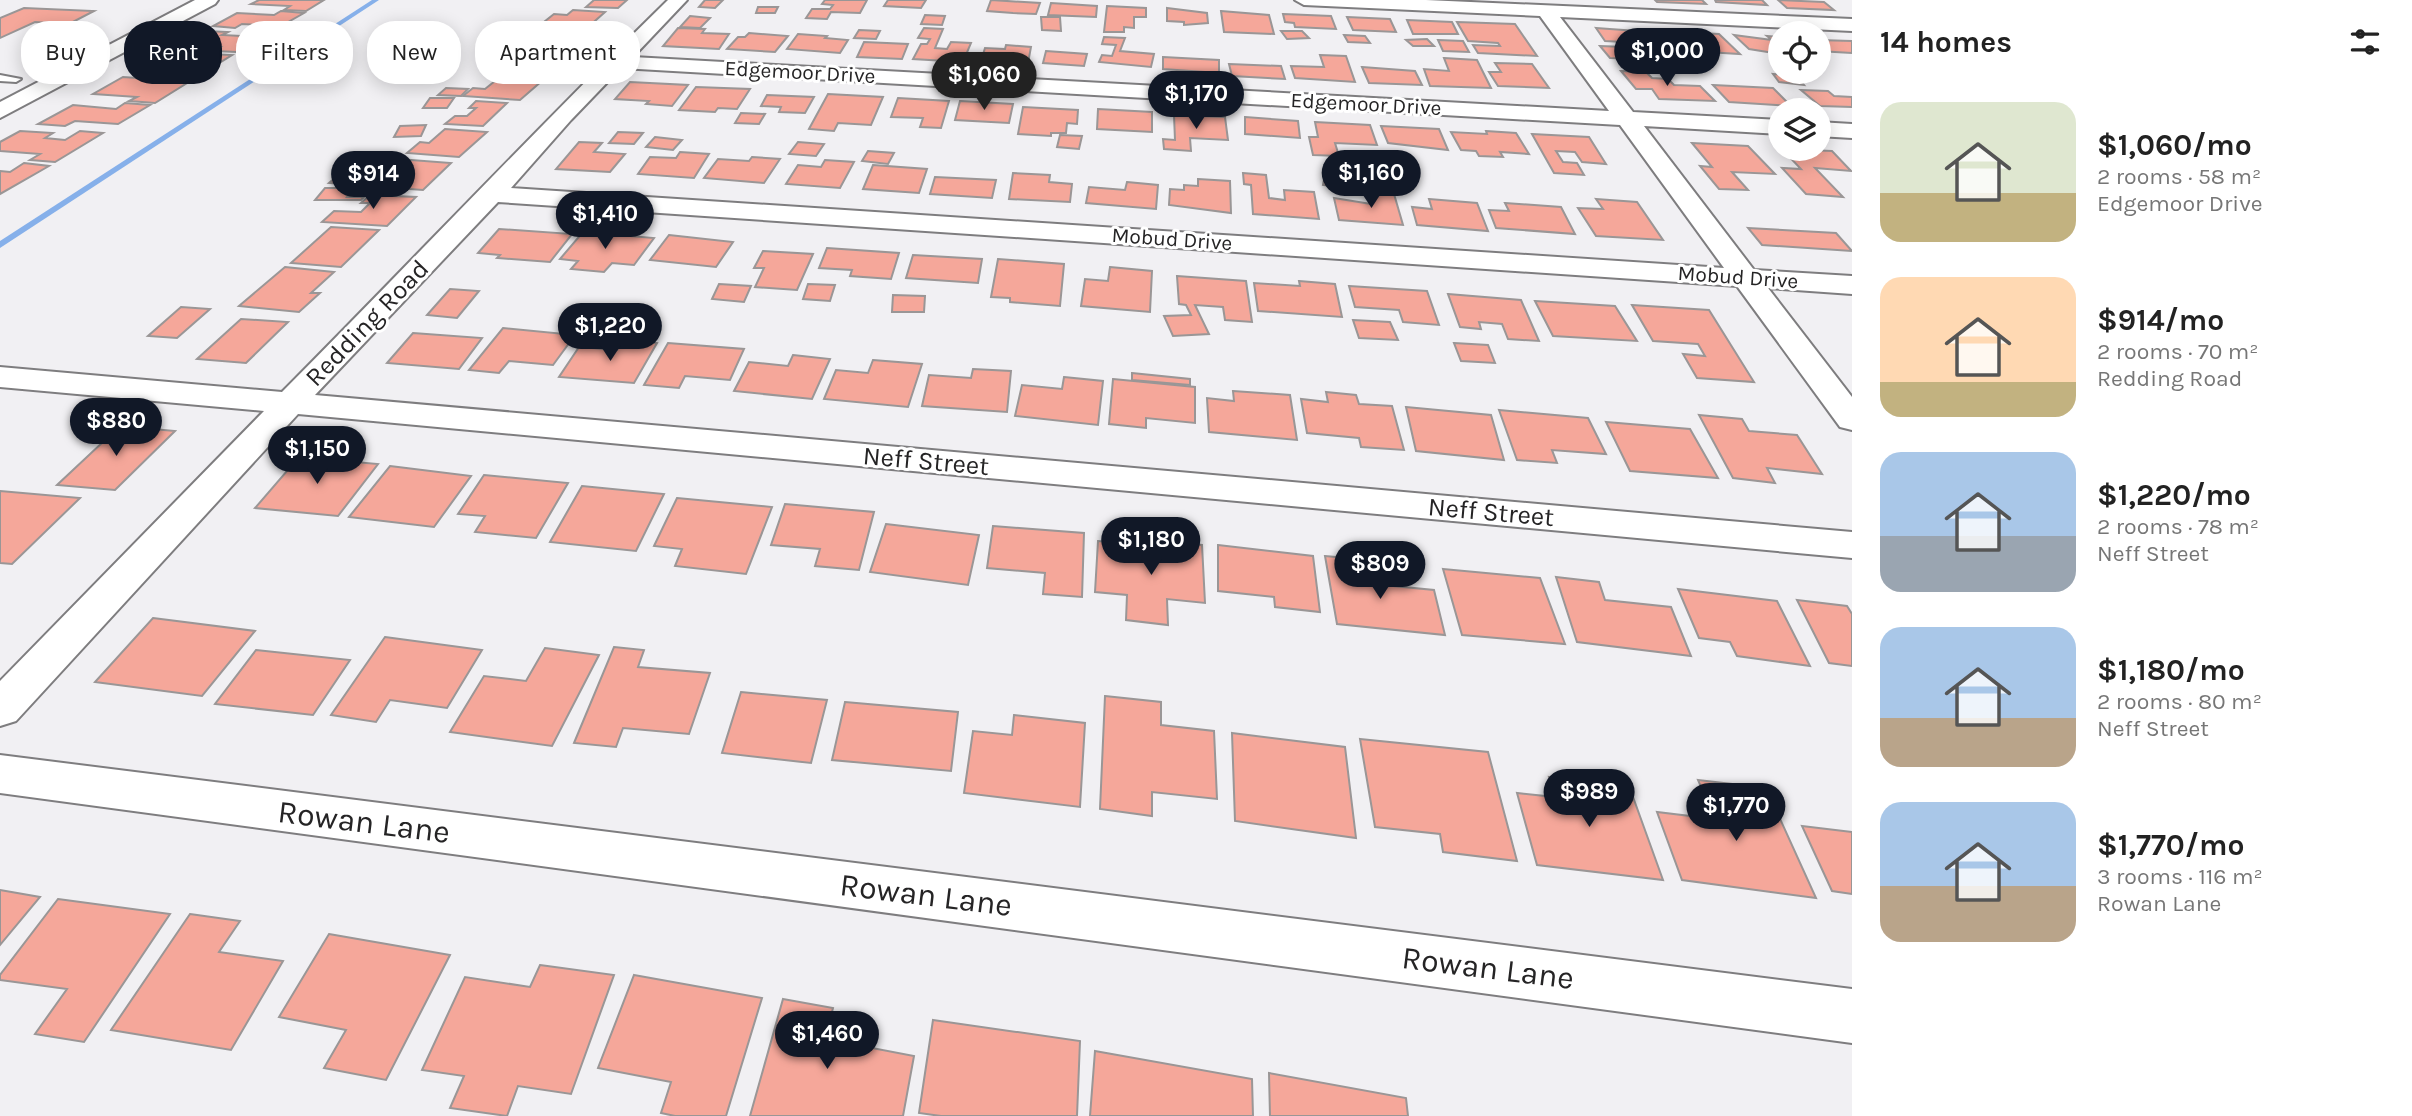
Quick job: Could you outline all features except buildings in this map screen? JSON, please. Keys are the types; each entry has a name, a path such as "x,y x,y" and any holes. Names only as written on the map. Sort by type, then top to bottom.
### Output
{"street":[{"path":"110,31 170,0"},
{"path":"9,90 209,0"},
{"name":"Redding Road","path":"640,39 678,0"},
{"path":"1304,0 1852,25"},
{"path":"1546,11 1852,420"},
{"name":"Edgemoor Drive","path":"640,63 1768,126"},
{"name":"Redding Road","path":"0,709 595,84"},
{"path":"1831,130 1852,131"},
{"name":"Mobud Drive","path":"492,194 1852,285"},
{"name":"Neff Street","path":"0,377 1852,544"},
{"name":"Rowan Lane","path":"0,774 1852,1016"}],"waterway":[{"path":"0,245 376,0"}]}
